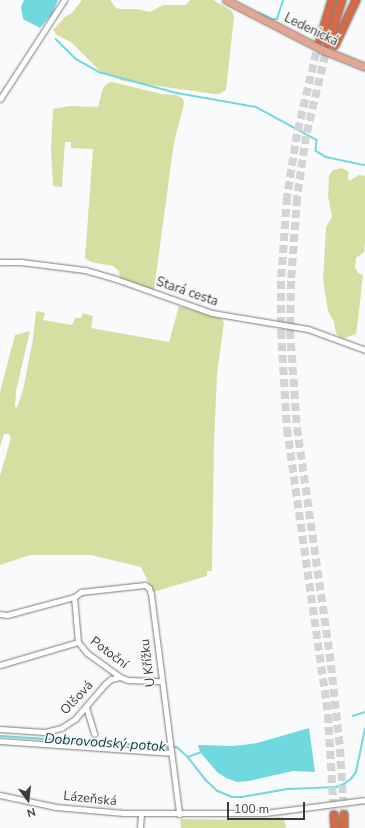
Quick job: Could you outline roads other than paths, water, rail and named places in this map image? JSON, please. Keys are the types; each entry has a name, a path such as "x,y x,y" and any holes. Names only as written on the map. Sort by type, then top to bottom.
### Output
{"highway":[{"path":"342,0 332,44 356,0"},
{"path":"320,40 331,2"},
{"path":"334,815 335,828"},
{"path":"344,815 344,828"}],"main road":[{"name":"Ledenická","path":"226,0 323,50 365,66"}],"street":[{"path":"0,99 64,0"},
{"name":"Stará cesta","path":"0,262 21,262 85,270 116,279 212,313 308,329 365,350"},
{"name":"U Křížku","path":"0,614 7,615 74,597 81,592 145,585 149,588 179,814"},
{"path":"74,597 78,642"},
{"name":"Potoční","path":"0,665 78,642 87,653 120,677 128,680 161,681"},
{"name":"Olšová","path":"0,729 45,732 62,728 75,719 111,679 120,677"},
{"path":"86,707 94,734"},
{"path":"0,741 170,752"},
{"name":"Lázeňská","path":"0,795 56,807 141,814 265,813 365,800"},
{"path":"140,828 141,814"}],"water":[{"path":"24,0 58,0 52,14 40,28 23,19 21,7"},
{"path":"309,728 315,772 293,771 249,781 237,782 226,778 217,772 200,752 198,745 234,746 257,743"}],"waterway":[{"path":"259,13 272,19 277,19 283,0"},
{"path":"56,39 76,59 99,72 177,93 256,107 317,140 316,151 326,157 365,165"},
{"path":"353,716 365,712"},
{"name":"Dobrovodský potok","path":"0,736 177,747 188,757 206,780 218,791 232,797 242,797 288,789 336,787 344,784 351,779 356,772 365,729"},
{"path":"188,757 202,752"}],"tunnel":[{"path":"319,41 297,134 287,197 281,281 281,331 287,429 328,715 334,815"},
{"path":"328,43 306,136 297,198 291,281 290,331 297,428 331,665 340,749 344,815"}]}
